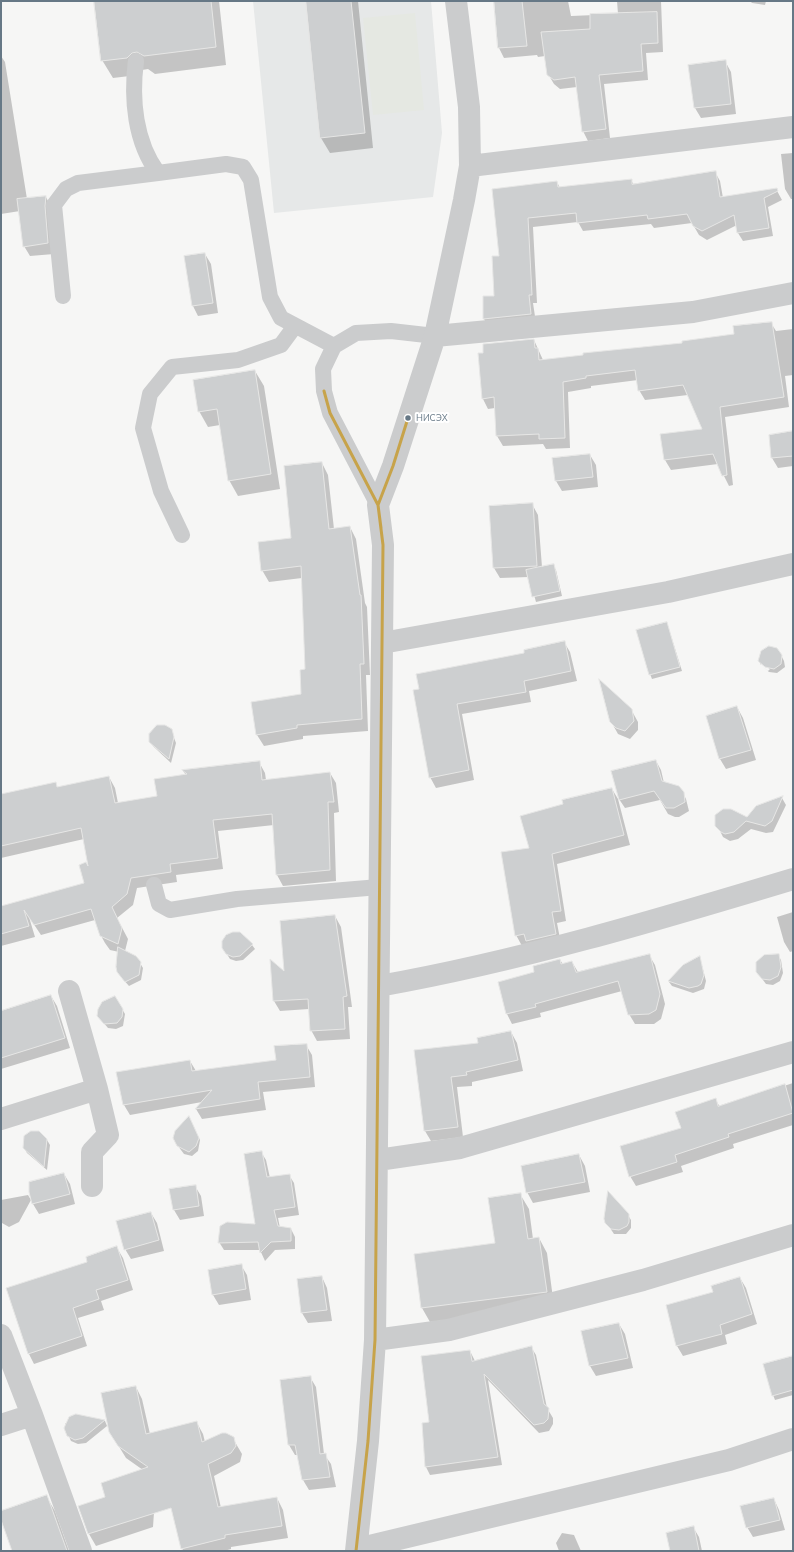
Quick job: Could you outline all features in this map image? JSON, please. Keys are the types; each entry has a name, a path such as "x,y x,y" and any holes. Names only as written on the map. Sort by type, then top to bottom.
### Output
{"street":[{"path":"456,1 469,107 470,166 435,336 393,466 378,505 383,545 379,888 380,986 375,1340 368,1441 357,1550 728,1460 793,1439"},
{"path":"470,166 793,127"},
{"path":"435,336 693,312 793,293"},
{"path":"382,643 668,592 793,564"},
{"path":"380,986 429,977 625,929 793,879"},
{"path":"68,991 97,1089 108,1135 92,1152 92,1186"},
{"path":"378,1160 460,1148 793,1052"},
{"path":"1,1119 97,1089"},
{"path":"375,1340 449,1330 643,1280 793,1235"},
{"path":"1,1335 32,1415 81,1551"},
{"path":"1,1425 32,1415"}],"lane":[{"path":"136,61 133,84 140,140 148,160 158,173"},
{"path":"63,296 54,205 66,189 78,183 226,164 243,167 251,180 270,297 281,318 334,346"},
{"path":"182,535 161,491 144,428 150,394 172,367 238,360 281,345 296,326"},
{"path":"378,505 330,414 324,391 323,369 334,346 356,333 391,332 435,336"},
{"path":"154,886 159,904 170,910 237,899 379,888"}],"shaded area":[{"path":"253,1 431,1 442,133 433,197 274,213"},
{"path":"415,13 424,110 373,115 363,18"}],"building":[{"path":"94,1 211,1 216,47 144,56 137,52 132,53 127,58 101,61"},
{"path":"306,1 351,1 365,133 320,138"},
{"path":"494,1 522,1 527,46 498,48"},
{"path":"657,12 658,43 641,44 643,71 599,75 606,129 582,132 575,77 554,80 547,75 541,32 590,29 590,14"},
{"path":"726,60 731,104 694,108 688,65"},
{"path":"716,171 720,197 777,188 778,191 764,198 769,228 737,233 734,215 702,231 693,226 687,214 648,219 647,215 577,223 576,213 528,218 532,295 529,295 531,314 483,319 483,296 494,296 492,256 499,256 492,189 557,181 558,187 632,179 632,184"},
{"path":"46,196 45,206 48,243 23,247 17,199"},
{"path":"205,253 213,303 192,306 184,256"},
{"path":"772,322 784,397 720,407 727,475 722,476 713,454 664,460 660,434 702,429 683,385 638,391 635,370 586,376 586,378 563,382 565,438 539,439 539,434 496,436 494,397 482,399 478,353 483,353 483,344 534,339 535,348 538,348 539,360 583,355 583,353 682,343 682,341 734,334 733,326"},
{"path":"255,370 271,474 228,481 217,409 198,412 193,380"},
{"path":"793,431 793,456 771,458 769,435"},
{"path":"590,454 593,477 555,481 552,458"},
{"path":"322,462 329,529 350,526 361,595 364,664 360,664 362,719 297,725 297,728 256,735 251,702 301,694 300,670 305,669 301,566 261,571 258,542 291,538 284,466"},
{"path":"533,503 537,566 493,568 489,506"},
{"path":"554,564 560,591 532,597 526,570"},
{"path":"667,622 680,667 649,675 636,630"},
{"path":"565,641 571,671 524,681 526,692 457,704 469,770 429,778 413,690 419,689 416,674 524,653 524,650"},
{"path":"769,646 777,648 782,655 781,664 774,669 765,667 758,661 761,651"},
{"path":"599,679 632,709 634,721 625,731 616,728 610,722"},
{"path":"737,706 751,750 719,759 706,716"},
{"path":"157,725 165,725 172,729 174,737 169,759 149,742 149,734"},
{"path":"656,760 662,781 679,786 684,792 685,802 674,808 666,808 654,791 619,800 611,771"},
{"path":"260,761 262,780 330,772 334,802 328,802 330,870 276,875 272,814 213,820 218,858 170,864 171,872 131,878 127,894 112,907 122,928 118,944 100,936 91,909 34,925 24,910 29,926 1,934 1,906 84,883 79,865 86,862 88,866 81,828 1,846 1,794 56,782 57,787 109,776 115,803 157,796 154,779 187,774 182,770"},
{"path":"612,788 624,835 552,854 561,911 552,912 556,934 526,941 524,934 515,936 501,852 529,848 520,816 563,804 562,800"},
{"path":"783,796 772,821 765,826 746,821 734,832 725,834 715,826 715,815 723,809 731,809 747,817 756,806"},
{"path":"335,915 347,996 343,997 345,1029 310,1031 308,999 273,1001 270,959 284,971 280,921"},
{"path":"233,932 240,932 253,944 240,956 233,957 226,954 222,948 222,941 226,935"},
{"path":"118,947 136,956 141,962 139,975 125,982 117,972 116,967"},
{"path":"650,954 660,994 656,1010 649,1014 628,1015 618,981 535,1004 536,1007 506,1014 498,982 534,972 533,966 560,959 561,964 572,961 576,972"},
{"path":"779,954 781,967 778,976 770,980 762,979 756,972 756,962 764,955"},
{"path":"700,956 704,975 701,984 689,988 668,981 683,965"},
{"path":"51,995 65,1038 1,1058 1,1011"},
{"path":"115,996 123,1009 122,1017 117,1023 104,1024 97,1016 98,1009 102,1002"},
{"path":"511,1031 518,1060 466,1072 467,1075 451,1077 458,1127 424,1131 414,1050 478,1043 477,1038"},
{"path":"307,1044 310,1077 258,1082 260,1099 195,1109 212,1090 123,1105 116,1072 190,1060 192,1071 276,1060 274,1046"},
{"path":"785,1084 793,1113 728,1134 729,1137 675,1155 677,1162 629,1177 620,1146 681,1128 675,1112 716,1098 718,1106"},
{"path":"189,1116 199,1138 196,1146 189,1152 177,1146 173,1138 175,1131"},
{"path":"31,1131 39,1131 47,1139 44,1167 23,1148 24,1136"},
{"path":"262,1151 267,1177 290,1174 295,1207 274,1210 278,1226 291,1228 291,1241 271,1242 260,1253 258,1242 218,1243 220,1226 227,1222 255,1224 244,1154"},
{"path":"579,1154 585,1182 526,1193 521,1166"},
{"path":"64,1173 70,1194 32,1204 29,1192 29,1182"},
{"path":"196,1185 199,1206 173,1210 169,1189"},
{"path":"608,1191 629,1214 629,1222 627,1226 619,1230 611,1229 605,1223 604,1219"},
{"path":"521,1193 528,1239 539,1237 547,1292 421,1308 414,1254 495,1243 488,1198"},
{"path":"151,1212 159,1240 124,1250 116,1221"},
{"path":"117,1246 128,1280 96,1290 99,1299 73,1308 82,1336 28,1354 6,1288 87,1262 86,1257"},
{"path":"242,1264 246,1289 212,1295 208,1270"},
{"path":"322,1276 327,1310 301,1313 297,1279"},
{"path":"740,1277 752,1314 720,1325 722,1334 676,1346 666,1305 713,1292 711,1286"},
{"path":"619,1323 628,1358 589,1366 581,1331"},
{"path":"532,1346 544,1404 549,1408 548,1419 544,1423 534,1425 484,1374 498,1457 425,1467 422,1423 429,1422 421,1356 470,1350 472,1361"},
{"path":"793,1356 793,1390 772,1396 763,1364"},
{"path":"311,1376 320,1454 326,1453 330,1477 302,1480 295,1445 288,1445 280,1380"},
{"path":"136,1386 146,1434 197,1421 202,1442 222,1433 226,1433 234,1437 236,1446 231,1453 208,1464 218,1507 277,1497 282,1526 225,1535 225,1538 181,1549 171,1508 88,1534 78,1506 105,1497 101,1483 148,1467 118,1446 109,1432 101,1393"},
{"path":"76,1414 105,1420 83,1438 75,1440 67,1436 64,1428 69,1417"},
{"path":"47,1495 67,1551 12,1551 1,1520 1,1511"},
{"path":"774,1498 780,1520 746,1528 740,1506"},
{"path":"694,1526 699,1551 670,1551 666,1533"}],"transit line":[{"path":"324,391 330,413 378,505 383,545 375,1340 368,1441 356,1551"},
{"path":"381,528 378,505 393,466 408,418"}],"place":[{"name":"НИСЭХ","path":"408,418"}]}
